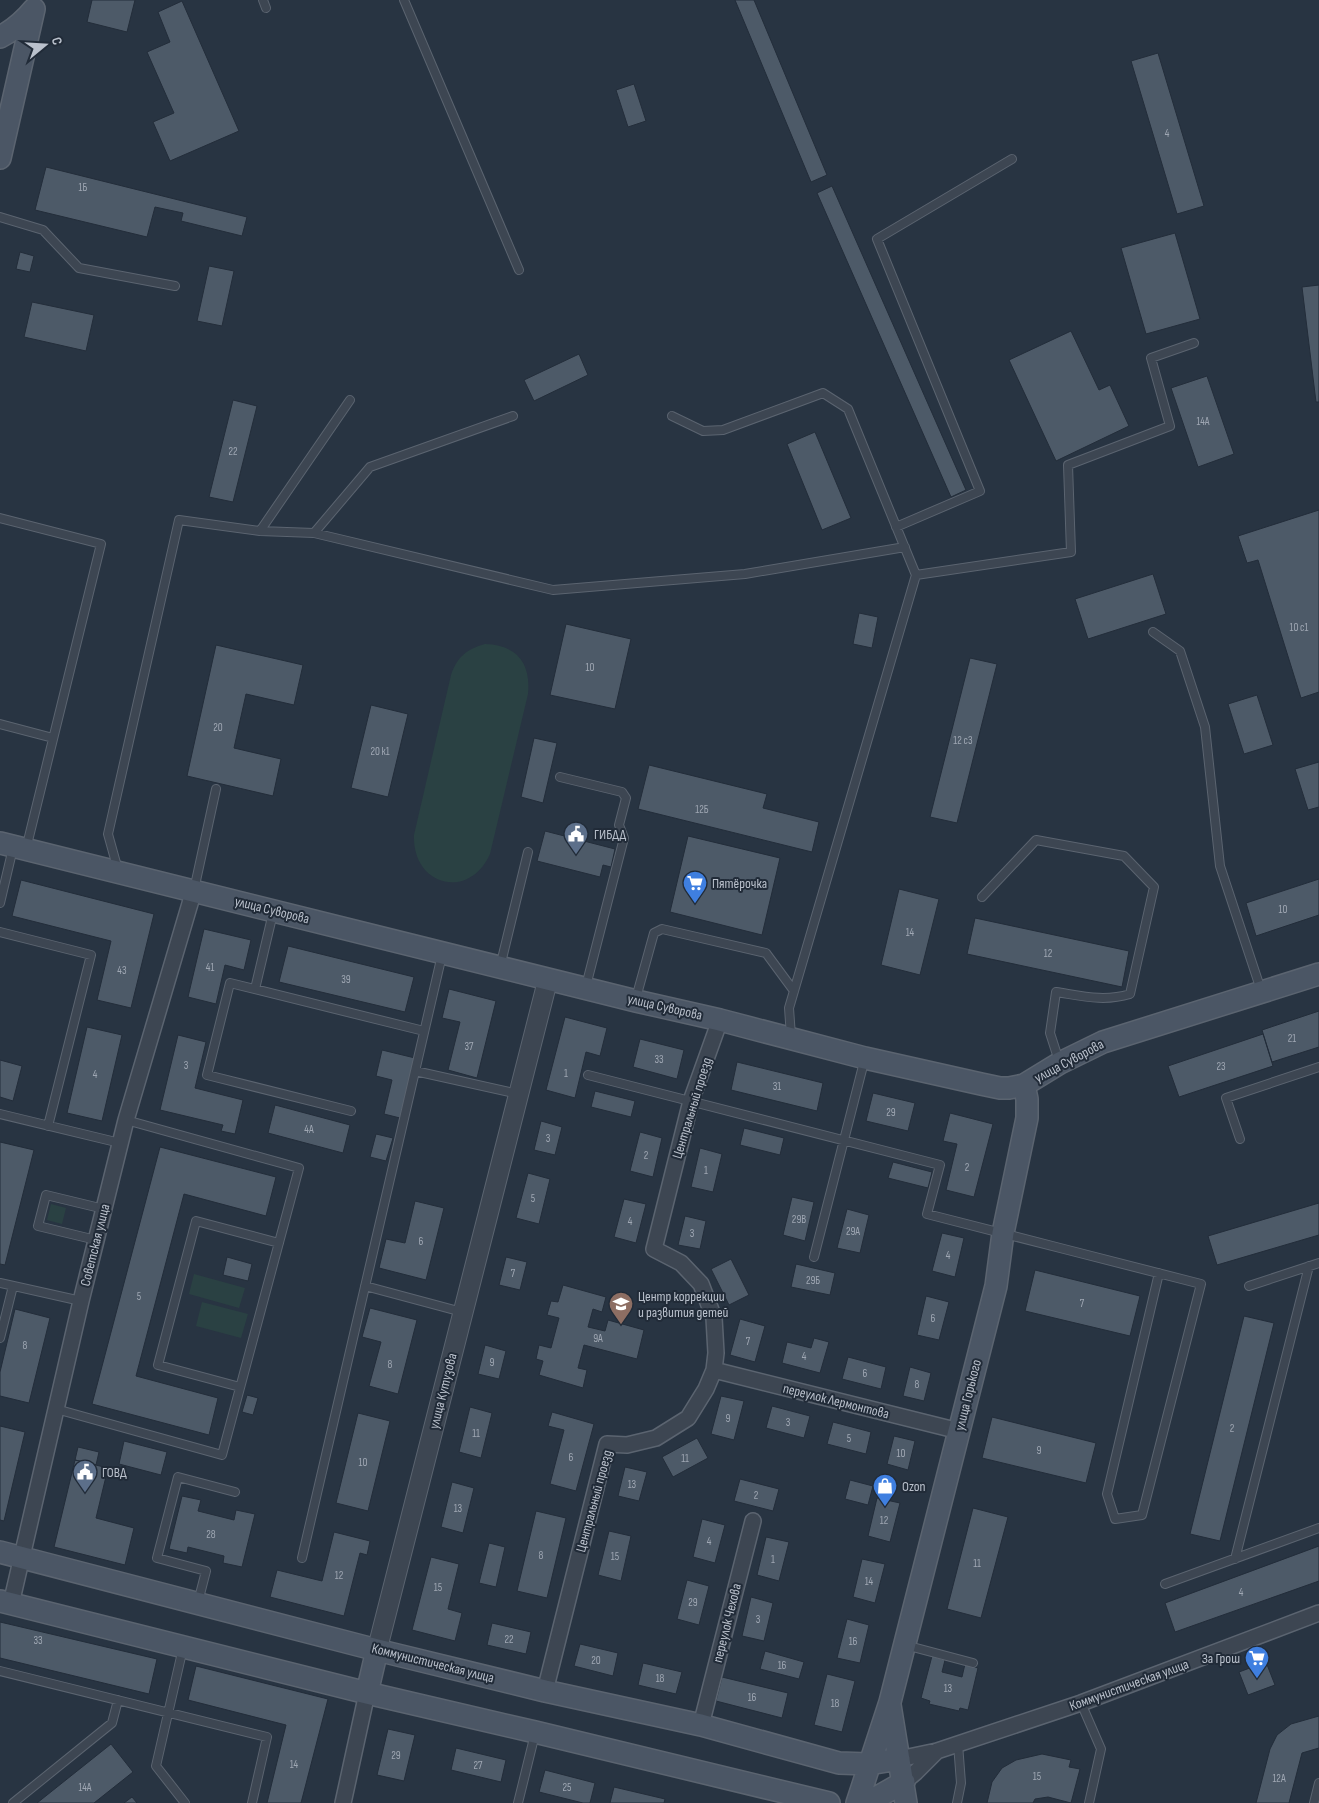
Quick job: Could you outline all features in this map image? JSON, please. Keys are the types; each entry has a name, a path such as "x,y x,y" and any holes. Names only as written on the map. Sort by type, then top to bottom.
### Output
{"main road":[{"path":"0,37 11,32 23,22 35,5"},
{"path":"0,158 35,5"},
{"name":"улица Суворова","path":"13,846 636,1001 720,1020 865,1058 1000,1088 1024,1085 1060,1062 1103,1042 1319,974"},
{"name":"улица Горького","path":"857,1803 868,1764 890,1702 996,1286 1003,1233 1027,1118 1024,1085"},
{"name":"Коммунистическая улица","path":"0,1552 378,1650 545,1691 701,1726 839,1763 868,1764 899,1759"},
{"path":"5,1602 367,1693 829,1803"},
{"name":"улица Кутузова","path":"367,1693 378,1650"},
{"path":"890,1702 906,1803"},
{"path":"867,1803 904,1782"}],"street":[{"name":"Советская улица","path":"5,1602 22,1558 81,1301 126,1120 194,890"},
{"name":"улица Кутузова","path":"378,1650 548,979"},
{"name":"Центральный проезд","path":"545,1691 607,1444 627,1445 656,1438 688,1418 706,1389 714,1370 716,1353 714,1318 701,1284 680,1263 654,1249 691,1101 720,1020"},
{"name":"переулок Лермонтова","path":"714,1370 959,1431"},
{"name":"переулок Чехова","path":"701,1726 753,1521"},
{"name":"Коммунистическая улица","path":"899,1759 937,1751 1081,1703 1319,1613"},
{"name":"улица Кутузова","path":"343,1803 367,1693"},
{"path":"904,1782 937,1751"}],"lane":[{"path":"404,0 519,270"},
{"path":"896,527 980,491 877,239 1012,159"},
{"path":"0,217 43,230 79,268 175,286"},
{"path":"916,575 1072,552 1068,465 1170,426 1151,358 1194,343"},
{"path":"672,416 703,430 723,430 823,393 848,409 916,575 789,1008 791,1038"},
{"path":"260,531 350,400"},
{"path":"314,532 370,467 513,416"},
{"path":"0,518 100,544 53,738 13,846 0,903"},
{"path":"118,872 108,834 179,520 260,531 314,532 553,590 745,574 905,548"},
{"path":"1153,632 1180,651 1205,726 1220,866 1262,992"},
{"path":"0,724 53,738"},
{"path":"560,776 622,792 626,798 619,825 624,838 585,988"},
{"path":"194,890 216,789"},
{"path":"982,897 1036,840 1124,856 1154,887 1130,994 1102,1000 1056,992 1050,1033 1060,1062"},
{"path":"500,967 528,852"},
{"path":"255,989 274,910"},
{"path":"636,1001 654,934 662,929 766,953 794,991"},
{"path":"0,932 90,955 48,1126"},
{"path":"302,1558 442,953"},
{"path":"351,1111 207,1075 230,983 424,1031"},
{"path":"814,1257 865,1058"},
{"path":"1240,1139 1226,1098 1319,1067"},
{"path":"415,1071 519,1094"},
{"path":"588,1075 940,1166 927,1214 1003,1233 1159,1273 1201,1284 1142,1515 1115,1519 1106,1494 1159,1273"},
{"path":"0,1114 120,1143"},
{"path":"56,1410 222,1455 299,1168 126,1120"},
{"path":"96,1240 38,1226 46,1195 104,1209"},
{"path":"240,1387 158,1365 196,1221 279,1243"},
{"path":"1249,1286 1319,1263"},
{"path":"1235,1559 1310,1266"},
{"path":"0,1283 81,1301"},
{"path":"0,1338 13,1286"},
{"path":"365,1286 463,1312"},
{"path":"198,1604 206,1571 157,1558 178,1477 236,1492"},
{"path":"1165,1584 1319,1528"},
{"path":"904,1645 973,1663"},
{"path":"183,1646 156,1766 185,1803"},
{"path":"0,1671 267,1737 252,1803"},
{"path":"13,1803 112,1723 118,1700"},
{"path":"1081,1703 1101,1749 1089,1803"},
{"path":"518,1803 535,1732"},
{"path":"957,1803 961,1783 958,1744"},
{"path":"1314,1803 1319,1783"}],"green space":[{"path":"485,644 506,648 520,658 527,673 528,694 490,854 481,869 469,878 456,882 443,881 432,876 422,866 416,852 414,835 451,675 456,663 468,651"},
{"path":"51,1204 66,1208 62,1224 47,1220"},
{"path":"194,1274 245,1288 239,1308 189,1294"},
{"path":"202,1302 248,1314 241,1338 196,1326"}],"building":[{"path":"92,0 135,0 127,32 87,22"},
{"path":"735,0 754,0 827,175 811,182"},
{"path":"182,1 239,131 170,161 153,122 174,113 147,52 170,42 158,12"},
{"path":"1158,53 1204,206 1177,214 1131,61"},
{"path":"634,84 646,121 628,127 616,90"},
{"path":"46,167 247,217 242,236 181,221 183,213 155,207 147,237 35,210"},
{"path":"832,186 966,490 951,497 817,193"},
{"path":"1175,233 1200,319 1146,334 1121,248"},
{"path":"20,252 34,256 30,272 16,269"},
{"path":"209,266 234,271 222,326 197,321"},
{"path":"1319,285 1319,402 1316,402 1302,287"},
{"path":"32,302 94,315 86,351 24,337"},
{"path":"1071,331 1099,390 1110,385 1129,426 1056,461 1009,360"},
{"path":"579,354 588,375 534,401 524,380"},
{"path":"1207,376 1234,454 1198,467 1171,388"},
{"path":"233,400 257,406 233,502 209,497"},
{"path":"815,432 851,518 822,530 787,444"},
{"path":"1319,510 1319,692 1301,698 1258,560 1247,563 1238,536"},
{"path":"1153,574 1166,614 1088,639 1075,599"},
{"path":"859,613 878,617 872,648 853,644"},
{"path":"566,624 631,639 615,709 550,695"},
{"path":"216,645 303,665 294,705 246,694 234,748 281,759 273,796 187,776"},
{"path":"970,658 997,664 957,823 930,817"},
{"path":"1257,695 1273,745 1244,754 1228,704"},
{"path":"371,705 408,714 388,797 351,788"},
{"path":"534,738 557,743 543,803 521,797"},
{"path":"1319,762 1319,807 1308,810 1295,769"},
{"path":"649,765 767,794 763,808 819,822 812,852 638,809"},
{"name":"ГИБДД","path":"545,831 615,849 611,867 603,865 600,877 537,861"},
{"path":"688,836 780,858 762,935 670,912"},
{"path":"1319,879 1319,915 1256,936 1246,903"},
{"path":"21,880 154,914 131,1008 97,1000 111,941 12,916"},
{"path":"899,889 939,899 920,975 881,965"},
{"path":"975,918 1129,951 1122,987 967,954"},
{"path":"204,929 251,940 244,970 225,965 216,1004 188,997"},
{"path":"288,946 414,977 405,1012 279,982"},
{"path":"449,989 496,1001 477,1078 448,1070 460,1022 442,1018"},
{"path":"1319,1011 1319,1047 1272,1062 1262,1030"},
{"path":"565,1017 607,1028 600,1056 586,1052 575,1098 546,1090"},
{"path":"87,1027 122,1035 102,1121 67,1113"},
{"path":"1263,1034 1273,1066 1179,1097 1168,1066"},
{"path":"178,1035 206,1042 195,1088 243,1100 235,1134 221,1131 223,1125 160,1110"},
{"path":"640,1039 684,1050 677,1079 633,1067"},
{"path":"382,1050 415,1058 400,1118 384,1114 392,1080 376,1076"},
{"path":"0,1060 22,1066 13,1101 0,1097"},
{"path":"737,1062 823,1083 817,1111 731,1090"},
{"path":"595,1091 635,1101 631,1117 591,1107"},
{"path":"873,1093 915,1103 908,1131 866,1121"},
{"path":"275,1105 350,1125 343,1153 268,1133"},
{"path":"950,1113 993,1124 974,1197 946,1190 957,1144 943,1141"},
{"path":"541,1121 562,1127 555,1155 534,1150"},
{"path":"744,1128 784,1138 780,1155 740,1145"},
{"path":"640,1132 662,1138 653,1177 630,1171"},
{"path":"376,1134 393,1138 386,1161 370,1157"},
{"path":"0,1142 34,1150 5,1265 0,1264"},
{"path":"160,1147 276,1177 266,1216 184,1194 136,1376 218,1398 209,1435 92,1404"},
{"path":"700,1148 722,1154 713,1192 691,1187"},
{"path":"893,1162 932,1172 928,1188 888,1178"},
{"path":"528,1173 550,1179 539,1224 516,1218"},
{"path":"792,1197 814,1202 805,1241 783,1235"},
{"path":"624,1199 646,1204 636,1243 614,1237"},
{"path":"415,1201 444,1208 426,1280 379,1268 386,1239 405,1243"},
{"path":"1319,1203 1319,1235 1217,1265 1208,1236"},
{"path":"847,1209 869,1215 860,1253 837,1248"},
{"path":"685,1216 706,1221 700,1249 678,1245"},
{"path":"942,1233 964,1238 955,1277 932,1271"},
{"path":"227,1257 252,1264 248,1281 223,1275"},
{"path":"506,1257 527,1262 520,1290 499,1285"},
{"path":"731,1259 749,1295 729,1305 711,1269"},
{"path":"796,1264 835,1273 830,1295 791,1287"},
{"path":"1035,1270 1140,1296 1130,1336 1025,1311"},
{"path":"563,1285 606,1297 602,1312 593,1309 588,1327 605,1331 608,1320 644,1330 637,1359 584,1345 578,1368 587,1370 583,1388 539,1375 543,1361 536,1359 539,1345 551,1348 559,1318 547,1315 551,1301 558,1302"},
{"path":"926,1296 949,1302 939,1340 917,1335"},
{"path":"370,1308 417,1320 398,1394 369,1386 381,1342 362,1337"},
{"path":"15,1309 50,1318 29,1403 0,1396 0,1372"},
{"path":"1244,1316 1274,1323 1220,1541 1190,1534"},
{"path":"740,1319 765,1326 755,1362 730,1355"},
{"path":"814,1338 829,1342 820,1373 782,1363 787,1342 811,1348"},
{"path":"485,1345 506,1351 499,1379 478,1374"},
{"path":"848,1357 886,1367 881,1389 842,1379"},
{"path":"910,1367 931,1373 924,1401 903,1396"},
{"path":"247,1395 258,1398 253,1415 242,1412"},
{"path":"721,1396 744,1401 734,1440 711,1434"},
{"path":"772,1406 810,1416 804,1438 766,1428"},
{"path":"470,1407 492,1413 481,1458 459,1452"},
{"path":"552,1412 594,1424 576,1491 550,1484 564,1430 548,1426"},
{"path":"358,1413 390,1421 368,1511 336,1503"},
{"path":"992,1417 1096,1443 1086,1483 982,1458"},
{"path":"833,1422 871,1432 866,1454 827,1444"},
{"path":"0,1426 25,1432 4,1521 0,1520"},
{"path":"894,1436 915,1441 908,1470 887,1464"},
{"path":"697,1438 708,1458 673,1477 662,1457"},
{"path":"124,1441 167,1452 161,1475 119,1464"},
{"path":"78,1447 99,1452 96,1465 75,1460"},
{"name":"ГОВД","path":"75,1460 108,1468 96,1518 134,1528 125,1565 54,1547"},
{"path":"625,1467 647,1472 639,1501 618,1496"},
{"path":"740,1479 779,1489 773,1511 734,1501"},
{"path":"850,1480 873,1486 868,1505 845,1499"},
{"path":"452,1482 474,1488 463,1533 441,1527"},
{"path":"182,1496 201,1500 198,1511 234,1520 236,1510 255,1514 242,1567 223,1563 224,1556 188,1547 187,1553 169,1549"},
{"path":"877,1498 900,1503 890,1542 868,1536"},
{"path":"973,1508 1008,1517 981,1618 947,1609"},
{"path":"536,1511 566,1518 547,1598 517,1591"},
{"path":"702,1519 725,1525 715,1563 693,1557"},
{"path":"609,1531 631,1536 621,1581 598,1575"},
{"path":"334,1532 370,1541 367,1555 360,1553 344,1616 270,1597 277,1570 322,1581"},
{"path":"766,1537 789,1542 779,1581 757,1575"},
{"path":"489,1543 505,1547 496,1587 479,1583"},
{"path":"1319,1546 1319,1581 1175,1632 1165,1603"},
{"path":"431,1557 459,1564 448,1609 462,1613 455,1641 412,1630"},
{"path":"862,1559 885,1564 875,1603 853,1597"},
{"path":"687,1580 709,1586 699,1625 677,1619"},
{"path":"751,1597 773,1603 764,1641 742,1636"},
{"path":"847,1619 869,1625 860,1663 837,1658"},
{"path":"0,1622 157,1659 149,1694 0,1658"},
{"path":"492,1623 531,1632 526,1654 487,1645"},
{"path":"580,1644 618,1653 613,1676 574,1666"},
{"path":"765,1651 804,1662 799,1679 760,1669"},
{"path":"932,1656 945,1660 942,1672 962,1677 965,1664 978,1668 968,1710 960,1708 959,1711 929,1704 930,1701 921,1698"},
{"path":"1266,1662 1275,1685 1248,1695 1239,1672"},
{"path":"643,1663 682,1672 676,1694 638,1685"},
{"path":"196,1666 328,1699 301,1803 267,1803 286,1725 188,1700"},
{"path":"827,1674 855,1681 842,1732 814,1725"},
{"path":"722,1677 788,1693 782,1718 716,1701"},
{"path":"1319,1716 1319,1748 1302,1753 1289,1803 1256,1803 1270,1749 1277,1735 1291,1724"},
{"path":"388,1729 415,1735 404,1781 377,1775"},
{"path":"111,1744 133,1772 94,1803 37,1803"},
{"path":"456,1748 506,1760 501,1782 451,1770"},
{"path":"1042,1754 1071,1760 1069,1767 1080,1769 1071,1803 1048,1797 1035,1799 1033,1803 987,1803 992,1782 1002,1768 1016,1760"},
{"path":"545,1770 595,1783 590,1803 539,1792"},
{"path":"614,1787 665,1799 664,1803 610,1803"},
{"path":"132,1797 137,1803 124,1803"}],"place":[{"name":"ГИБДД","path":"576,855"},
{"name":"Пятёрочка","path":"695,904"},
{"name":"Центр коррекции и развития детей","path":"621,1325"},
{"name":"ГОВД","path":"85,1493"},
{"name":"Ozon","path":"885,1507"},
{"name":"За Грош","path":"1257,1679"}]}
